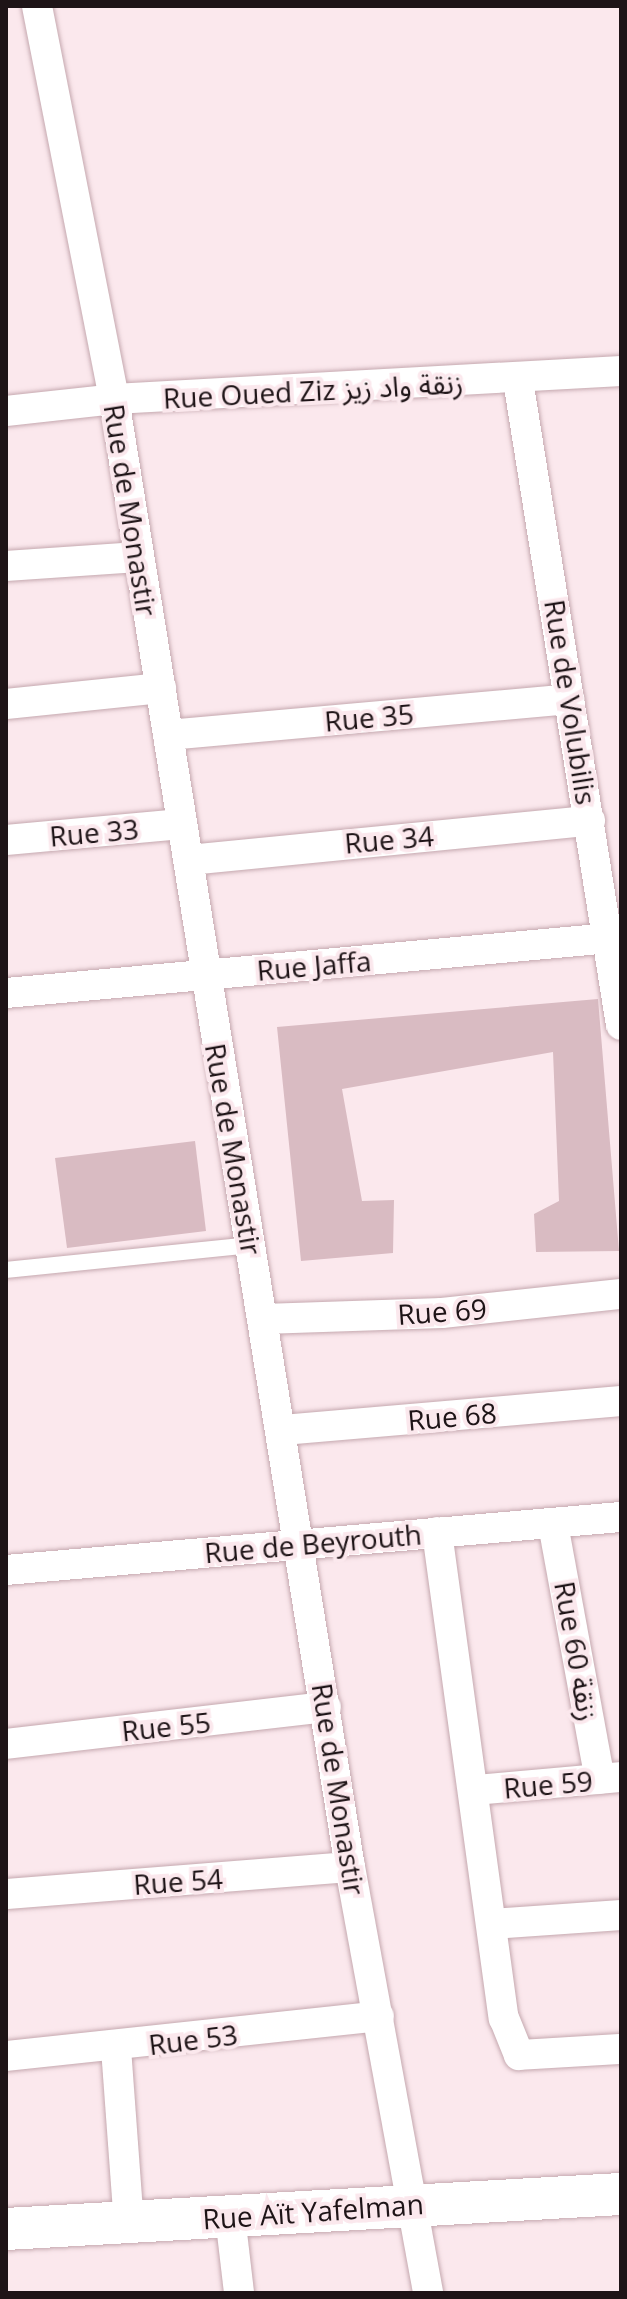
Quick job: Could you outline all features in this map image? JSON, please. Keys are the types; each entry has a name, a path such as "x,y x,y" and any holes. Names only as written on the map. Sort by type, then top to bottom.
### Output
{"street":[{"name":"Rue de Monastir","path":"37,6 114,399 189,860 203,975 283,1430 350,1867 428,2293"},
{"name":"Rue Oued Ziz زنقة واد زيز","path":"6,411 114,399 518,380 621,371"},
{"name":"Rue de Volubilis","path":"518,380 590,821 615,938 621,1025"},
{"path":"6,566 138,557"},
{"path":"6,704 161,688"},
{"name":"Rue 35","path":"168,735 569,699"},
{"name":"Rue 34","path":"189,860 590,821"},
{"name":"Rue 33","path":"6,840 181,824"},
{"name":"Rue Jaffa","path":"6,993 615,938"},
{"name":"Rue 69","path":"263,1319 442,1313 621,1294"},
{"name":"Rue 68","path":"283,1430 621,1401"},
{"name":"Rue de Beyrouth","path":"6,1570 621,1517"},
{"name":"Rue 60 زنقة","path":"553,1524 610,1778"},
{"path":"437,1532 475,1790 504,2018 519,2055 621,2049"},
{"name":"Rue 55","path":"6,1744 326,1707"},
{"name":"Rue 59","path":"475,1790 610,1778"},
{"name":"Rue 54","path":"6,1894 350,1867"},
{"path":"492,1924 621,1915"},
{"name":"Rue 53","path":"6,2056 116,2048 379,2016"},
{"path":"116,2048 129,2223"},
{"name":"Rue Aït Yafelman","path":"6,2229 621,2194"},
{"path":"230,2216 239,2293"}],"lane":[{"path":"6,1270 251,1245"}],"building":[{"path":"598,999 619,1251 536,1252 534,1214 559,1201 553,1052 342,1089 362,1201 394,1200 393,1253 301,1261 277,1027"},
{"path":"195,1141 206,1231 67,1248 55,1158"}]}
